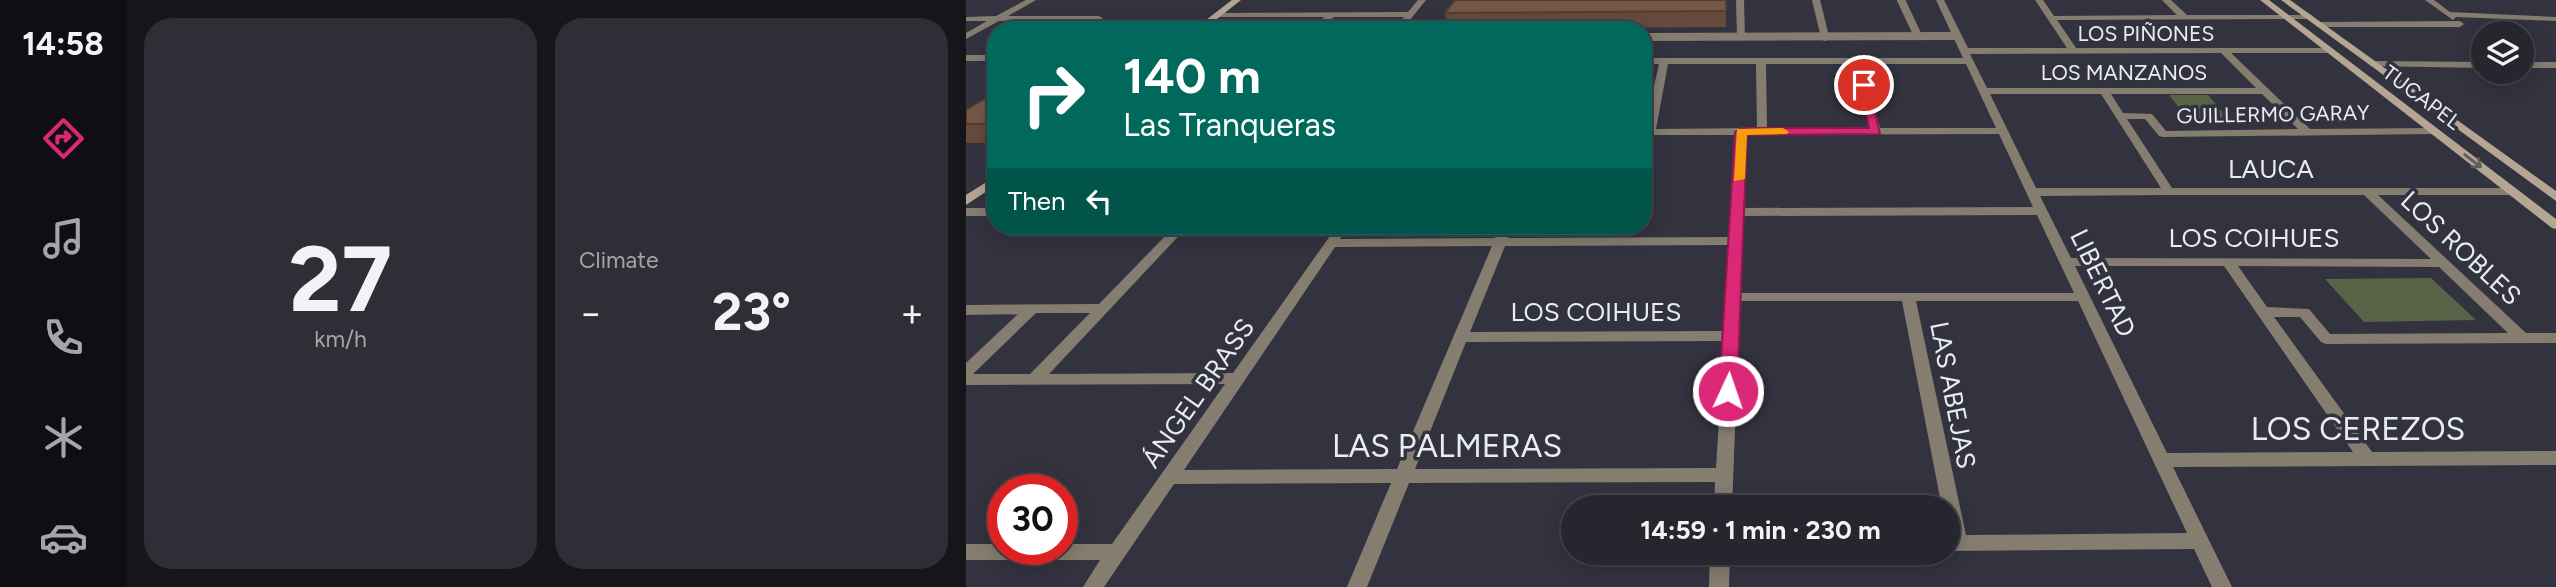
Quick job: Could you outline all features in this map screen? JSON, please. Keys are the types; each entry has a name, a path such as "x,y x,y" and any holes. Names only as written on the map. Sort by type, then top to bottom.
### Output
{"main road":[{"path":"1209,21 1237,0"},
{"name":"TUCAPEL","path":"2264,0 2556,225"},
{"name":"TUCAPEL","path":"2285,0 2556,197"},
{"path":"966,201 987,186"}],"street":[{"path":"993,21 1032,0"},
{"path":"1404,21 1422,0"},
{"name":"LIBERTAD","path":"1940,0 2222,587"},
{"path":"2039,0 2074,51"},
{"path":"2166,0 2185,18"},
{"path":"2320,25 2460,24 2429,0"},
{"path":"1217,15 1410,13"},
{"path":"1325,21 1332,14"},
{"path":"2448,14 2556,19"},
{"path":"966,19 1099,18"},
{"path":"2052,18 2309,18"},
{"path":"1075,21 1079,19"},
{"path":"966,36 987,24"},
{"path":"2222,50 2308,133"},
{"name":"LOS PIÑONES","path":"1652,61 1858,61 2074,51 2328,50"},
{"path":"966,58 987,58"},
{"path":"1652,111 1664,61"},
{"path":"1761,61 1762,132"},
{"path":"1858,61 1875,131"},
{"path":"2373,64 2471,65"},
{"path":"2534,65 2556,65"},
{"name":"LOS MANZANOS","path":"1983,91 2265,91"},
{"path":"2104,91 2169,192"},
{"name":"GUILLERMO GARAY","path":"2120,116 2148,116 2163,134 2435,131"},
{"path":"1652,132 2003,131"},
{"path":"1723,495 1741,132"},
{"name":"LOS ROBLES","path":"2367,191 2523,339"},
{"name":"LAUCA","path":"2031,192 2512,191"},
{"path":"1737,212 2041,211"},
{"path":"966,212 987,212"},
{"path":"1034,380 1173,235"},
{"name":"ÁNGEL BRASS","path":"1093,587 1337,235"},
{"path":"1357,587 1503,235"},
{"path":"1331,243 1736,241"},
{"name":"LOS COIHUES","path":"2066,262 2443,263"},
{"path":"2228,262 2367,459"},
{"path":"1733,297 2083,297"},
{"name":"LAS ABEJAS","path":"1908,297 1944,495"},
{"path":"966,310 1102,308"},
{"path":"966,372 1032,309"},
{"path":"2264,312 2304,312 2326,339 2556,338"},
{"name":"LOS COIHUES","path":"1461,337 1731,336"},
{"path":"966,380 1238,378"},
{"name":"LOS CEREZOS","path":"2161,460 2556,458"},
{"name":"LAS PALMERAS","path":"1169,477 1724,475"},
{"path":"1960,543 2200,541"},
{"path":"966,552 1118,552"},
{"path":"1719,587 1720,565"}],"lane":[{"path":"1740,0 1741,37"},
{"path":"1816,0 1825,37"},
{"path":"1901,0 1918,36"},
{"path":"1652,37 1957,36"}],"green space":[{"path":"2169,95 2208,95 2234,125 2192,124"},
{"path":"2431,278 2476,320 2364,322 2325,279"}],"building":[{"path":"1455,0 1726,0 1726,11 1445,13"},
{"path":"987,97 987,124 966,124 966,110"}],"slow traffic":[{"path":"1739,179 1741,132 1783,132"}],"route":[{"path":"1728,391 1741,132 1875,131 1864,85"}]}
